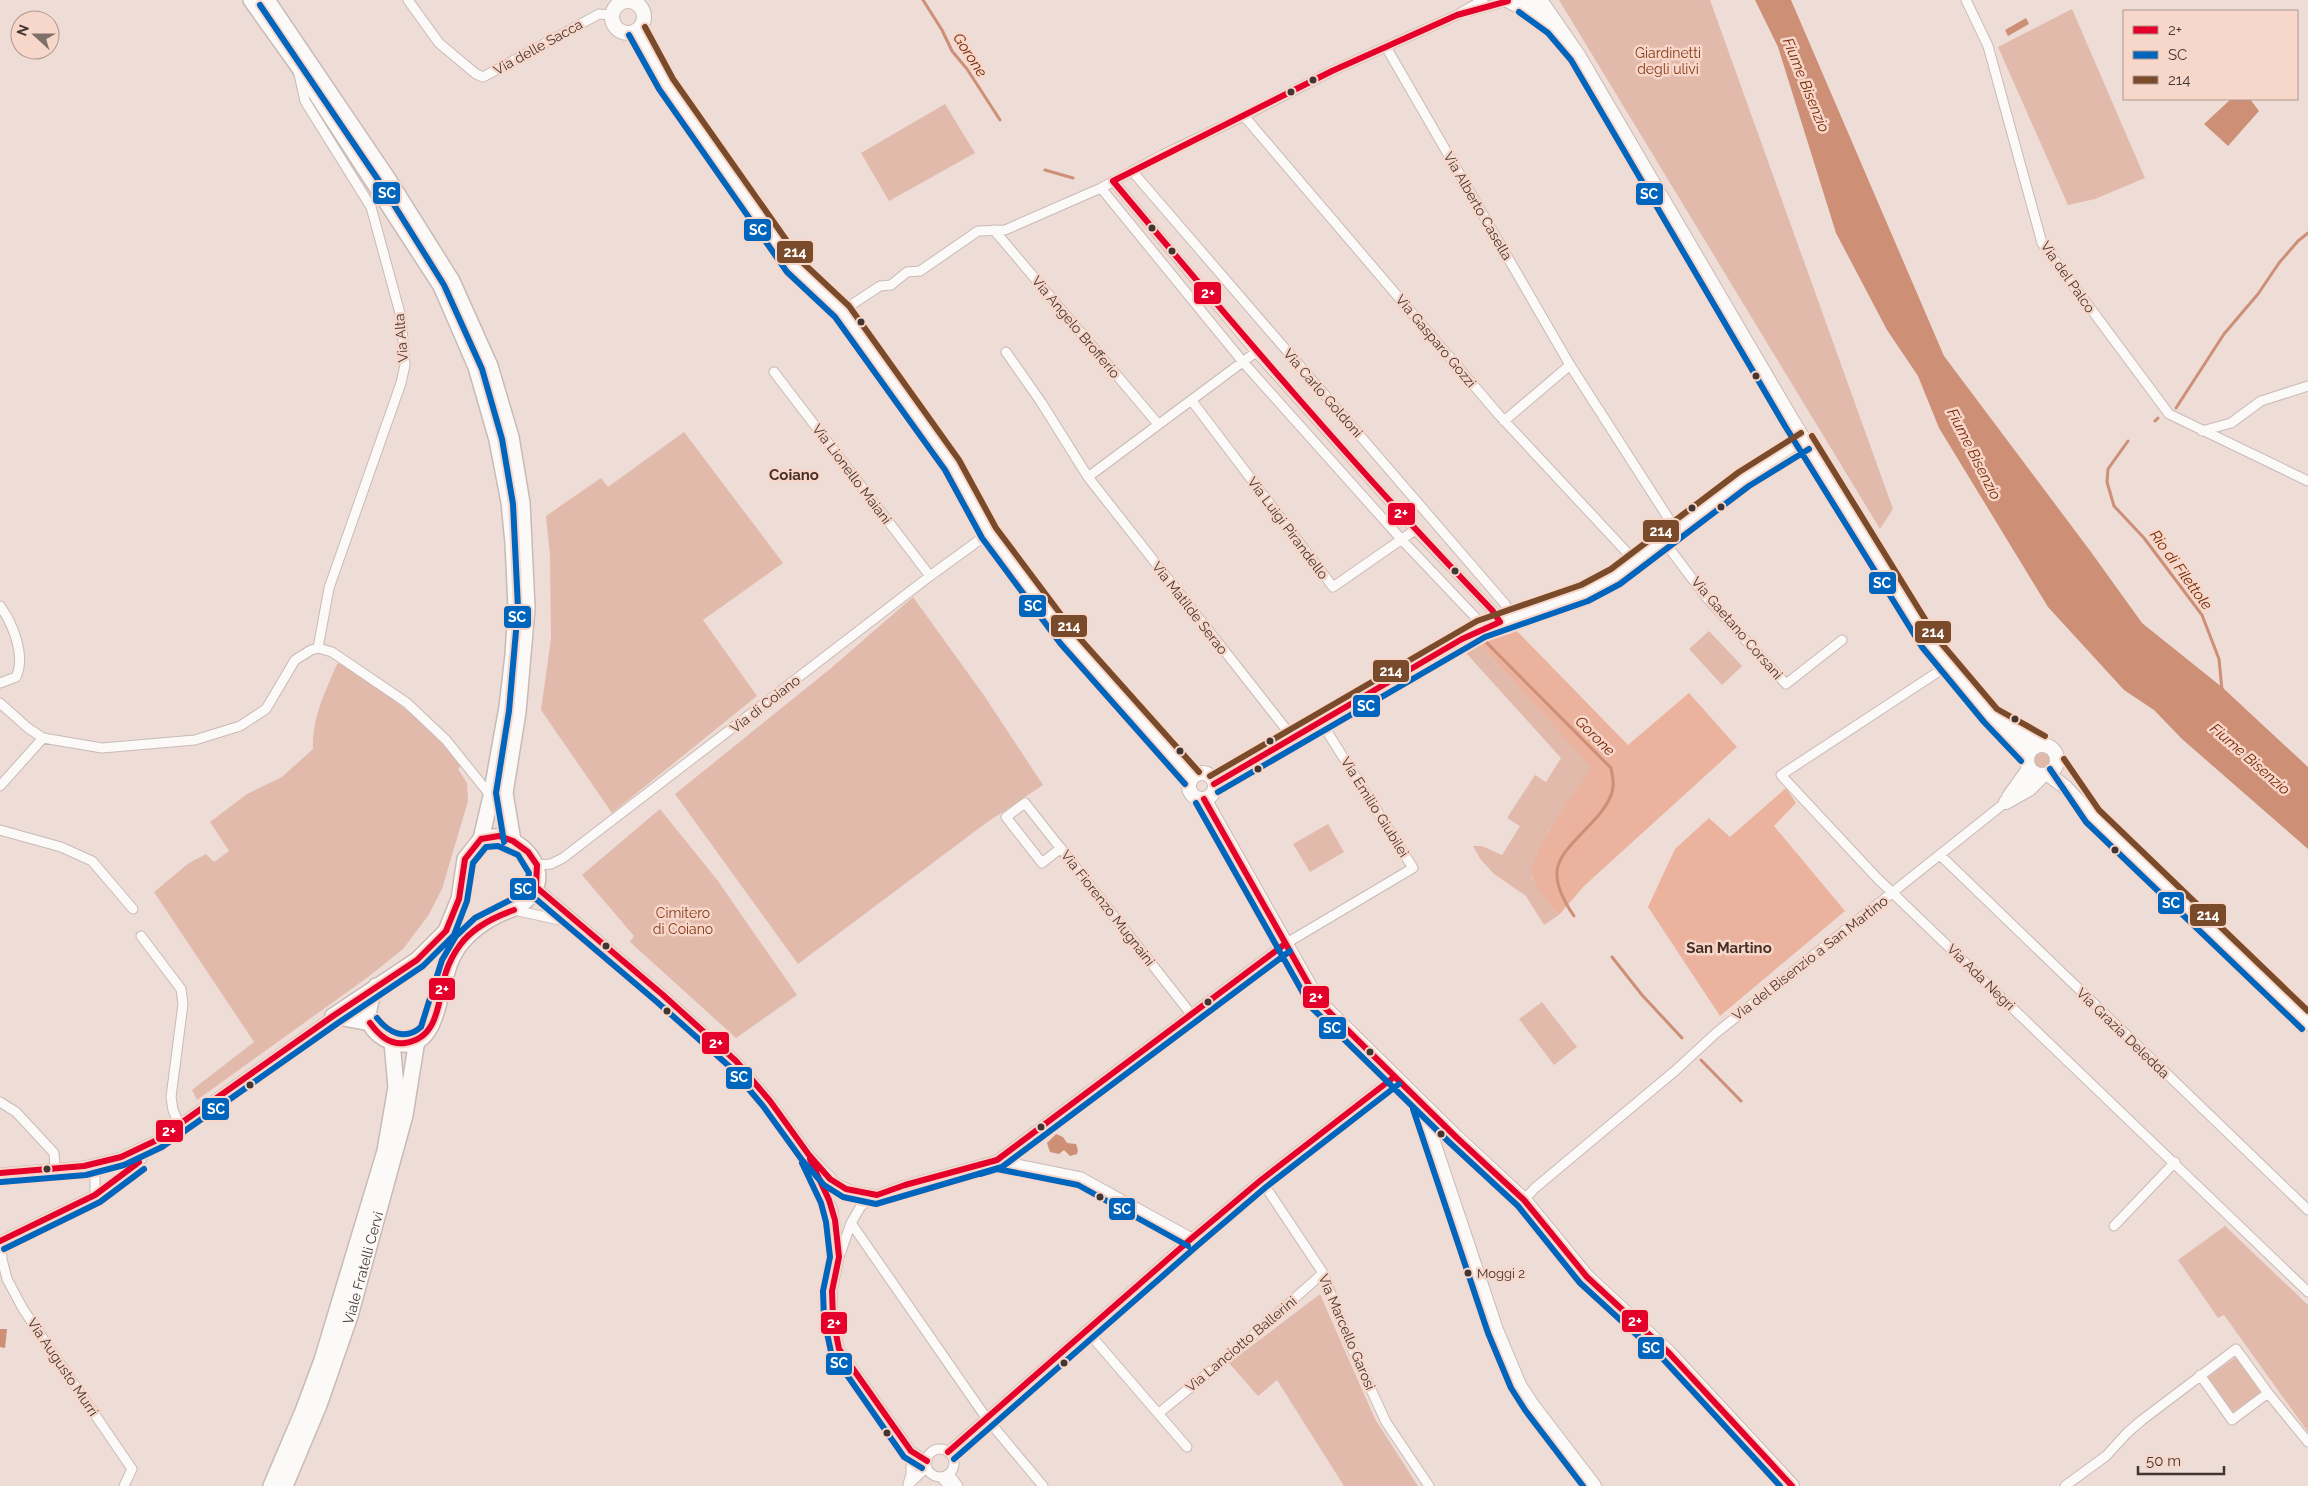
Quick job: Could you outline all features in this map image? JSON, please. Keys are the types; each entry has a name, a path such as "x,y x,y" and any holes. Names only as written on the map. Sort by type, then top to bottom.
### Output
{"main road":[{"path":"251,0 298,66 441,286 476,368 497,440 509,502 516,606 513,655 508,698 491,796 481,839 465,859 460,899 446,932 417,960 332,1016"},
{"path":"267,0 388,179 452,281 490,366 511,437 522,503 527,608 518,712 505,793 513,841"},
{"path":"376,986 368,1006 370,1023 379,1036 392,1042 407,1043 417,1040 427,1033 433,1024 446,973 462,942 476,928 493,917 514,910 527,900 536,887 537,865 528,852 513,841 499,836 481,839"},
{"path":"332,1016 370,1023"},
{"name":"Viale Fratelli Cervi","path":"285,1486 319,1405 350,1316 405,1115 417,1040"},
{"name":"Viale Fratelli Cervi","path":"272,1486 325,1352 385,1151 396,1087 392,1042"}],"street":[{"path":"842,311 880,286 891,285 907,272 920,271 978,231 1005,230 1100,188 1332,71 1458,15 1483,0"},
{"path":"1458,15 1508,0 1517,5 1526,2 1566,37"},
{"path":"1540,0 1566,37 1805,441 1929,642 1990,716 2027,755 2029,769 2006,802"},
{"name":"Via del Palco","path":"1966,0 1988,46 2042,243 2169,414 2308,481"},
{"path":"632,1 643,10 644,19 637,31 628,34 619,32 613,24 615,6 632,1"},
{"name":"Via delle Sacca","path":"413,2 439,43 476,74 483,77 615,6"},
{"path":"637,31 666,84 794,267 842,311 952,465 989,533 1067,638 1192,778"},
{"name":"Via Alberto Casella","path":"1386,47 1570,365 1676,530"},
{"name":"Via Alta","path":"298,66 305,101 371,207 401,316 404,344 404,365 401,384 329,588 318,648"},
{"name":"Via Gasparo Gozzi","path":"1244,116 1504,421 1634,560"},
{"name":"Via Carlo Goldoni","path":"1132,171 1499,597 1512,617"},
{"name":"Via Carlo Goldoni","path":"1113,181 1256,352 1415,530 1492,610 1500,622"},
{"path":"1100,188 1243,362 1402,540 1476,618 1481,629"},
{"name":"Via Angelo Brofferio","path":"994,230 1158,424"},
{"name":"Via Matilde Serao","path":"1006,352 1041,402 1088,477 1293,738"},
{"path":"1088,477 1256,352"},
{"path":"1504,421 1570,365"},
{"name":"Via Lionello Maiani","path":"774,372 930,576"},
{"path":"2202,431 2231,422 2261,401 2308,386"},
{"name":"Via Luigi Pirandello","path":"1192,401 1333,587 1402,540"},
{"path":"2224,440 2231,422"},
{"path":"1214,784 1481,629 1585,593 1616,576 1634,560 1744,479 1792,447 1805,441"},
{"path":"1402,540 1415,530"},
{"name":"Via di Coiano","path":"537,865 551,864 563,858 930,576 989,533"},
{"name":"Via Gaetano Corsani","path":"1663,540 1706,597 1786,684 1842,640"},
{"path":"0,606 14,632 20,665 16,677 0,683"},
{"path":"0,703 28,728 43,738 102,748 195,740 240,726 266,709 295,660 318,648 332,652 407,703 446,740 491,796"},
{"name":"Via del Bisenzio a San Martino","path":"1524,1200 1535,1188 1676,1070 1716,1033 1893,892 1781,775 1947,666"},
{"path":"1893,892 2006,802 2029,789 2049,771 2054,750 1990,716"},
{"name":"Via Emilio Giubilei","path":"997,1160 1285,944 1413,868 1321,722"},
{"path":"0,786 43,738"},
{"path":"2027,755 2032,747 2041,744"},
{"path":"2029,769 2038,775 2049,771"},
{"path":"2049,771 2092,816 2308,1024"},
{"path":"1198,774 1205,774 1211,778 1214,784 1211,795 1204,799 1195,797 1190,790 1192,778 1198,774"},
{"path":"1204,799 1318,1002 1456,1137 1524,1200 1587,1278 1669,1353 1792,1486"},
{"name":"Via Fiorenzo Mugnaini","path":"1061,848 1042,862 1006,817 1025,803 1061,848 1191,1014"},
{"path":"0,830 61,847 92,861 133,909"},
{"name":"Via Grazia Deledda","path":"1940,855 2308,1210"},
{"path":"536,887 581,924 736,1061 770,1101 809,1156 837,1184 854,1191 877,1195"},
{"name":"Via Ada Negri","path":"1893,892 2308,1292"},
{"path":"514,910 581,924"},
{"path":"141,936 181,989 183,1004 171,1097 173,1110 180,1124"},
{"path":"0,1172 84,1166 121,1157 157,1140 332,1016"},
{"path":"907,1485 927,1464 931,1453 935,1451 948,1452 1088,1332 1192,1238 1261,1180 1394,1077"},
{"path":"1419,1100 1496,1330 1520,1385 1532,1405 1594,1486"},
{"path":"0,1102 16,1112 54,1153 55,1168"},
{"path":"1436,1154 1445,1141 1456,1137"},
{"path":"0,1241 95,1195 135,1167 157,1140"},
{"path":"809,1156 833,1210 839,1257"},
{"path":"958,1486 945,1475 932,1474 927,1464 911,1451 839,1350 832,1318 832,1291 839,1257 851,1223 861,1206 877,1195 905,1185 997,1160 1080,1177 1192,1238"},
{"path":"2114,1226 2174,1162"},
{"path":"84,1166 95,1176 95,1195"},
{"name":"Via Marcello Garosi","path":"1261,1180 1323,1273 1348,1342 1386,1422 1429,1486"},
{"path":"851,1223 987,1419 1043,1486"},
{"name":"Via Augusto Murri","path":"0,1241 2,1259 8,1279 23,1308 132,1469 124,1486"},
{"name":"Via Lanciotto Ballerini","path":"1159,1413 1240,1347 1323,1273"},
{"path":"1088,1332 1188,1446"},
{"path":"2065,1486 2106,1456 2142,1420 2236,1349 2268,1393 2308,1442"},
{"path":"2200,1375 2232,1420 2268,1393"},
{"path":"907,1485 911,1475 911,1451"},
{"path":"945,1475 954,1462 948,1452"},
{"path":"945,1475 949,1486"}],"green space":[{"name":"Giardinetti degli ulivi","path":"1559,0 1710,0 1893,509 1880,529"},
{"path":"2072,9 2145,178 2095,199 2068,205 1998,47"},
{"path":"945,104 975,153 889,201 861,153"},
{"path":"684,432 783,563 703,620 757,696 612,813 541,710 551,639 550,556 546,516 601,478 608,487"},
{"path":"913,597 983,694 1043,785 986,823 798,964 675,794 830,669"},
{"path":"1709,631 1742,666 1722,685 1689,649"},
{"path":"1480,644 1592,767 1548,832 1532,877 1544,898 1559,915 1544,925 1526,896 1494,874 1481,860 1473,846 1482,846 1502,855 1520,826 1507,818 1535,775 1546,782 1561,758 1466,653"},
{"path":"342,663 421,722 449,750 461,766 458,769 467,783 468,801 442,889 428,916 403,949 368,977 197,1100 192,1090 254,1042 154,892 189,863 206,854 214,862 229,851 210,822 247,794 282,777 313,749 313,738 320,705 337,664"},
{"path":"2042,753 2048,756 2051,762 2048,768 2042,771 2036,768 2033,762 2036,756"},
{"name":"Cimitero di Coiano","path":"660,809 718,881 797,995 736,1038 630,942 634,936 582,875"},
{"path":"1328,824 1344,852 1310,872 1293,844"},
{"path":"1542,1002 1577,1047 1554,1065 1519,1019"},
{"path":"2225,1226 2308,1305 2308,1432 2224,1315 2218,1318 2178,1260"},
{"path":"1320,1294 1375,1419 1418,1486 1344,1486 1277,1380 1258,1396 1229,1363"},
{"path":"2236,1357 2261,1392 2233,1412 2208,1377"}],"shaded area":[{"path":"1514,628 1628,745 1689,693 1737,747 1584,886 1559,915 1538,888 1533,878 1533,868 1537,854 1554,822 1591,767 1480,644 1496,634"},
{"path":"1786,788 1796,803 1774,826 1845,911 1720,1016 1648,907 1675,849 1709,818 1730,837"}],"water":[{"name":"Fiume Bisenzio","path":"1755,0 1791,0 1944,356 2142,623 2223,688 2308,767 2308,849 2182,739 2154,710 2124,690 2048,607 1939,428 1918,376 1887,330 1836,233 1778,47"},
{"path":"2026,18 2029,24 2008,36 2005,30"},
{"path":"2230,100 2251,100 2259,111 2228,146 2204,124"},
{"path":"1056,1134 1063,1137 1067,1143 1076,1144 1077,1154 1070,1156 1064,1150 1059,1154 1050,1152 1047,1143"},
{"path":"0,1329 7,1329 5,1348 0,1347"}],"waterway":[{"name":"Gorone","path":"923,0 942,30 952,51 967,69 1000,120"},
{"name":"Gorone","path":"1045,170 1073,178"},
{"name":"Rio di Filettole","path":"2176,408 2224,334 2258,294 2279,263 2298,241 2308,233"},
{"name":"Rio di Filettole","path":"2155,421 2158,418"},
{"name":"Rio di Filettole","path":"2128,441 2108,469 2107,482 2114,506 2144,538 2202,615 2219,659 2222,690"},
{"name":"Gorone","path":"1485,641 1611,768 1613,785 1605,807 1574,841 1560,862 1557,872 1558,884 1574,916"},
{"name":"Gorone","path":"1612,957 1642,995 1682,1038"},
{"name":"Gorone","path":"1701,1060 1741,1101"}],"transit line":[{"name":"2+","path":"1113,181 1332,71 1457,15 1508,1"},
{"name":"SC","path":"260,5 381,184 444,285 482,369 502,439 513,504 518,608 509,711 496,793 504,842"},
{"name":"SC","path":"1519,12 1548,33 1571,60 1785,426 1922,647 1984,722 2021,761"},
{"name":"214","path":"645,27 673,79 801,261 849,306 959,460 996,528 1074,632 1199,772"},
{"name":"SC","path":"629,35 659,89 787,272 835,317 945,470 982,538 1060,643 1185,784"},
{"name":"2+","path":"1113,181 1299,399 1492,610 1500,622"},
{"name":"214","path":"1210,776 1477,621 1581,585 1611,569 1739,472 1801,433"},
{"name":"214","path":"1812,436 1936,637 1997,709 2045,736"},
{"name":"SC","path":"1218,792 1485,637 1588,601 1620,584 1749,486 1809,449"},
{"name":"2+","path":"1214,784 1462,639 1500,622"},
{"name":"214","path":"2064,759 2099,810 2308,1011"},
{"name":"SC","path":"2050,769 2086,822 2302,1029"},
{"name":"2+","path":"1204,799 1318,1001 1456,1137 1524,1200 1587,1277 1669,1353 1792,1486"},
{"name":"SC","path":"1196,803 1311,1007 1450,1143 1518,1206 1580,1283 1663,1359 1780,1486"},
{"name":"2+","path":"0,1173 84,1166 121,1157 157,1140 333,1016 417,960 446,931 459,899 465,859 481,839 499,836 513,841 528,852 537,865 536,887"},
{"name":"SC","path":"1,1182 86,1175 124,1165 162,1147 338,1023 423,966 454,935 467,901 473,863 486,847 498,846 518,855 529,873 527,885 516,897 475,918 456,936 442,960 421,1027 409,1034 397,1033 387,1028 377,1018"},
{"name":"2+","path":"536,887 663,995 736,1061 770,1101 809,1155 830,1179 846,1189 877,1195 905,1185 997,1160 1285,944"},
{"name":"SC","path":"530,894 730,1067 763,1106 802,1160 824,1185 843,1197 876,1204 1002,1167 1290,951"},
{"name":"2+","path":"370,1023 389,1041 405,1043 416,1040 425,1034 436,1016 446,972 460,945 484,923 514,910"},
{"name":"2+","path":"948,1452 1192,1238 1261,1180 1394,1077"},
{"name":"SC","path":"954,1459 1266,1187 1399,1084"},
{"name":"SC","path":"1413,1109 1488,1333 1511,1388 1525,1410 1583,1486"},
{"name":"2+","path":"810,1159 829,1200 835,1220 839,1257 832,1291 833,1318 839,1349 911,1451 927,1461"},
{"name":"2+","path":"0,1241 95,1195 139,1162"},
{"name":"SC","path":"802,1163 821,1203 826,1222 830,1257 823,1291 824,1319 831,1352 904,1457 922,1468"},
{"name":"SC","path":"4,1249 100,1202 144,1169"},
{"name":"SC","path":"980,1174 997,1169 1078,1185 1188,1246"}],"place":[{"name":"Moggi 2","path":"1468,1273"}],"district":[{"name":"Coiano","path":"794,475"},
{"name":"San Martino","path":"1729,948"}]}
